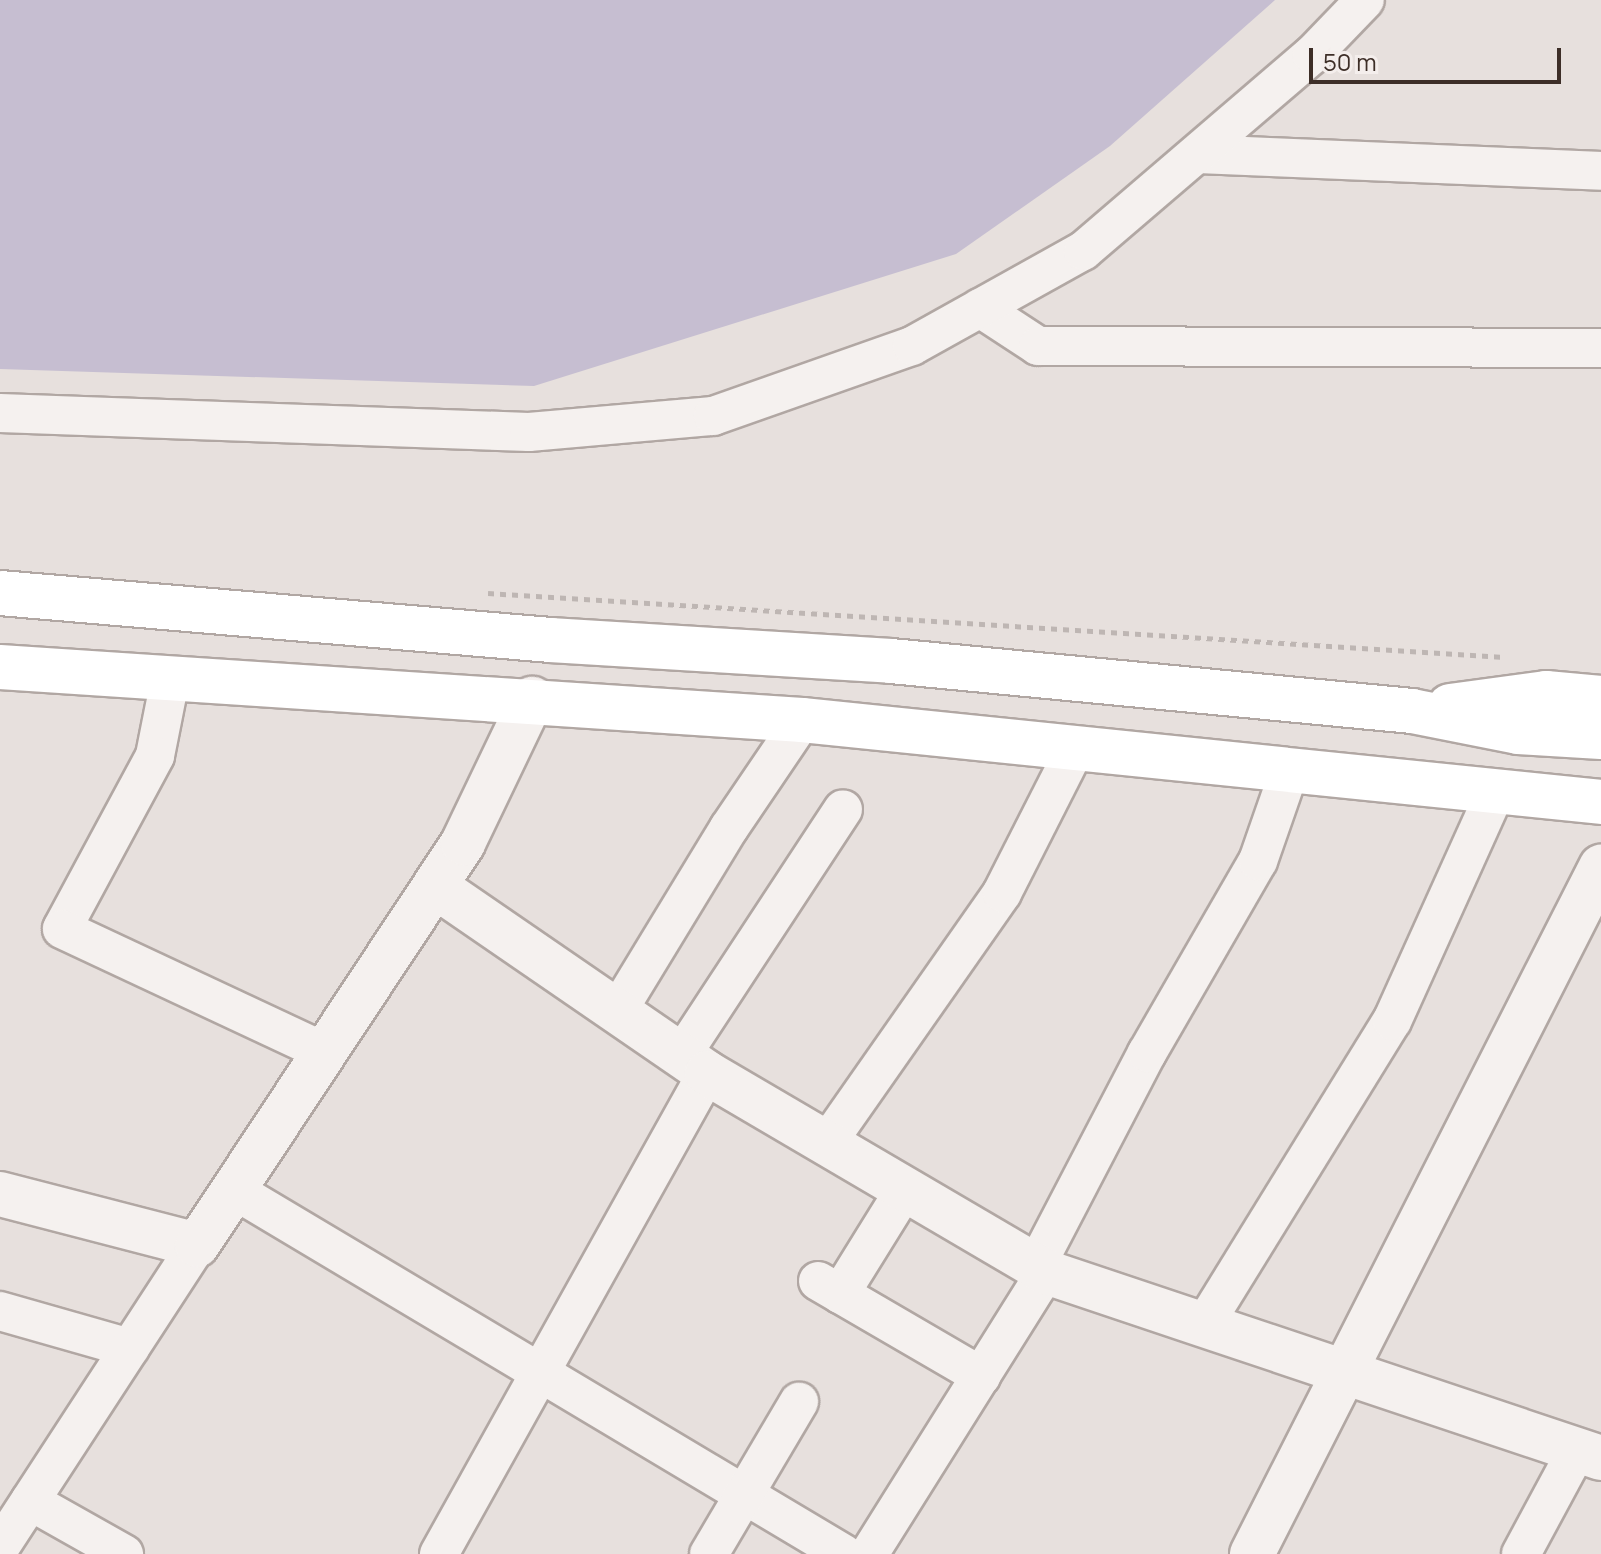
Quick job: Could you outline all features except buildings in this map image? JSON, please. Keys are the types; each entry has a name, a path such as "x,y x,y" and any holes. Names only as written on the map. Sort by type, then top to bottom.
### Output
{"main road":[{"path":"0,593 550,640 891,661 1412,711 1518,732 1601,737"},
{"path":"0,667 170,680 532,699 802,720 1601,802"},
{"path":"1412,711 1546,693 1601,698"}],"street":[{"path":"0,413 529,432 713,416 912,346 1083,251 1312,55 1365,0"},
{"path":"1199,154 1601,171"},
{"path":"980,308 1038,346 1601,348"},
{"path":"170,680 155,756 62,929 325,1052"},
{"path":"0,1547 463,843 532,699"},
{"path":"617,1012 729,828 802,720"},
{"path":"827,1143 1002,893 1075,749"},
{"path":"869,1554 981,1376 1041,1269 1147,1053 1258,861 1289,772"},
{"path":"1204,1325 1392,1021 1495,793"},
{"path":"439,1554 540,1368 694,1064 843,809"},
{"path":"1252,1554 1347,1374 1601,867"},
{"path":"435,886 694,1064 1041,1269 1589,1454 1521,1554"},
{"path":"905,1189 829,1288 981,1376"},
{"path":"234,1190 540,1368 742,1496 844,1554"},
{"path":"0,1194 197,1245"},
{"path":"0,1311 130,1348"},
{"path":"709,1554 799,1402"},
{"path":"30,1501 124,1554"}],"path":[{"path":"484,592 1509,657"}],"shaded area":[{"path":"0,0 1275,0 1110,146 956,254 534,386 0,369"}]}
